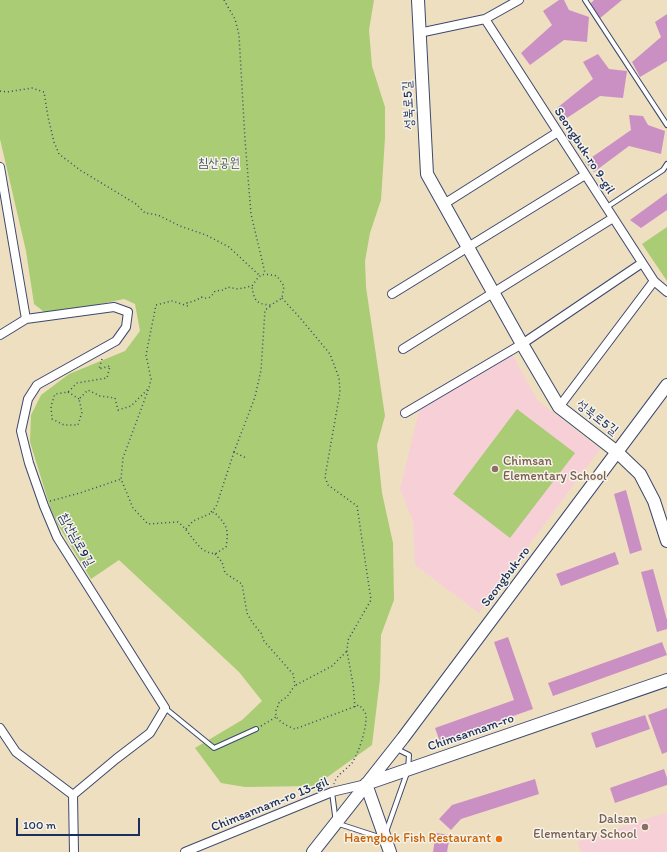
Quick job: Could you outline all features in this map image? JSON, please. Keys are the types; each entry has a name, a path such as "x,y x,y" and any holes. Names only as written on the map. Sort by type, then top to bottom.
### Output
{"main road":[{"name":"성북로5길","path":"418,0 427,174 493,293 559,407 617,452 640,474 654,501 667,541"},
{"name":"Seongbuk-ro","path":"366,784 395,748 667,385"},
{"name":"Chimsannam-ro","path":"366,784 667,680"},
{"path":"313,852 366,784"},
{"path":"366,784 390,852"}],"street":[{"path":"419,33 485,19 520,0"},
{"name":"Seongbuk-ro 9-gil","path":"485,19 642,263 654,281 667,292"},
{"path":"444,204 558,132"},
{"path":"0,167 26,319 0,335"},
{"path":"392,294 586,175"},
{"path":"403,349 613,218"},
{"path":"405,413 522,344 642,263"},
{"name":"성북로5길","path":"559,407 654,281"},
{"name":"침산남로9길","path":"26,319 114,307 128,312 126,327 116,341 37,385 28,399 21,431 29,462 43,504 57,537 166,708"},
{"path":"72,795 150,733 166,708"},
{"path":"0,728 16,752 72,795"},
{"name":"Chimsannam-ro 13-gil","path":"185,852 201,849 332,792 366,784"},
{"path":"72,795 74,852"}],"lane":[{"path":"584,0 667,126"},
{"path":"606,207 663,170 667,164"},
{"path":"166,708 214,748 256,729"},
{"path":"332,792 336,823 384,838 408,770 408,755 395,748"}],"path":[{"path":"224,0 235,19 239,35 244,140 251,214 265,273"},
{"path":"0,91 7,92 32,88 44,92 54,142 59,154 80,170 136,204 145,213 158,215 180,226 206,235 229,247 259,275"},
{"path":"210,514 216,507 234,452 255,397 261,370 265,310 282,298 284,286 277,276 265,273 259,275 252,286 253,297 261,304 272,305"},
{"path":"252,286 238,289 227,287 224,290 216,291 206,299 201,297 187,303 188,306 172,301 156,305 146,355 151,379 123,458 121,479 133,508 148,524 178,522 186,528 202,550 214,554 222,562 225,573 242,584 247,613 261,633 264,641 293,674 295,685"},
{"path":"282,298 330,354 339,378 340,392 325,477 328,485 357,506 371,600 348,640 347,651 353,684 355,707"},
{"path":"68,392 79,399 82,412 78,425 64,425 52,419 51,406 55,394 68,392 77,383 107,378 110,366 99,369 102,356"},
{"path":"79,399 88,390 100,396 115,398 118,410 130,406 149,388"},
{"path":"234,452 246,458"},
{"path":"43,504 121,479"},
{"path":"186,528 193,521 214,512 223,522 228,534 226,547 214,554"},
{"path":"332,792 335,780 351,763 362,741 366,715 363,709 359,705 295,729 281,722 276,717 276,711 279,702 287,697 295,685 332,666 347,651"},
{"path":"256,729 276,717"}],"shaded area":[{"name":"Chimsan Elementary School","path":"512,354 537,400 600,449 479,613 415,565 413,521 400,489 420,407"},
{"name":"Dalsan Elementary School","path":"667,812 667,852 581,852 577,842"}],"green space":[{"name":"침산공원","path":"0,0 374,0 369,30 372,66 385,107 385,138 381,200 370,233 365,261 366,287 385,416 377,445 382,493 393,543 394,600 381,635 380,679 372,745 315,786 245,787 221,783 195,748 242,720 262,701 239,672 119,560 91,579 58,525 51,510 30,442 31,415 41,395 69,374 125,351 140,331 135,304 124,299 48,315 34,304 26,251 0,139"},
{"path":"667,227 667,281 642,244"},
{"path":"517,409 575,453 510,538 453,494"}],"building":[{"path":"559,0 564,0 569,10 589,17 587,42 564,40 530,65 521,53 552,25 543,11"},
{"path":"594,0 622,0 599,19 590,4"},
{"path":"667,14 667,61 640,77 632,62 661,37 655,22"},
{"path":"598,54 609,69 627,71 623,98 600,96 567,118 557,108 593,79 583,62"},
{"path":"629,115 643,116 648,125 665,131 661,154 629,146 594,172 585,162 631,130"},
{"path":"667,193 667,210 641,228 630,220"},
{"path":"626,490 642,550 630,554 614,494"},
{"path":"615,552 619,564 561,586 556,574"},
{"path":"653,569 667,620 667,629 657,632 641,572"},
{"path":"508,637 533,709 440,742 435,728 514,700 494,642"},
{"path":"662,642 667,655 553,696 548,683"},
{"path":"667,708 667,752 662,754 648,715"},
{"path":"645,715 650,729 596,748 591,733"},
{"path":"664,769 667,778 667,785 615,803 610,788"},
{"path":"535,779 539,794 461,819 451,830 439,819 452,805"},
{"path":"436,833 450,835 447,852 433,852"}],"place":[{"name":"Chimsan Elementary School","path":"495,469"},
{"name":"Dalsan Elementary School","path":"645,827"},
{"name":"Haengbok Fish Restaurant","path":"499,839"}]}
